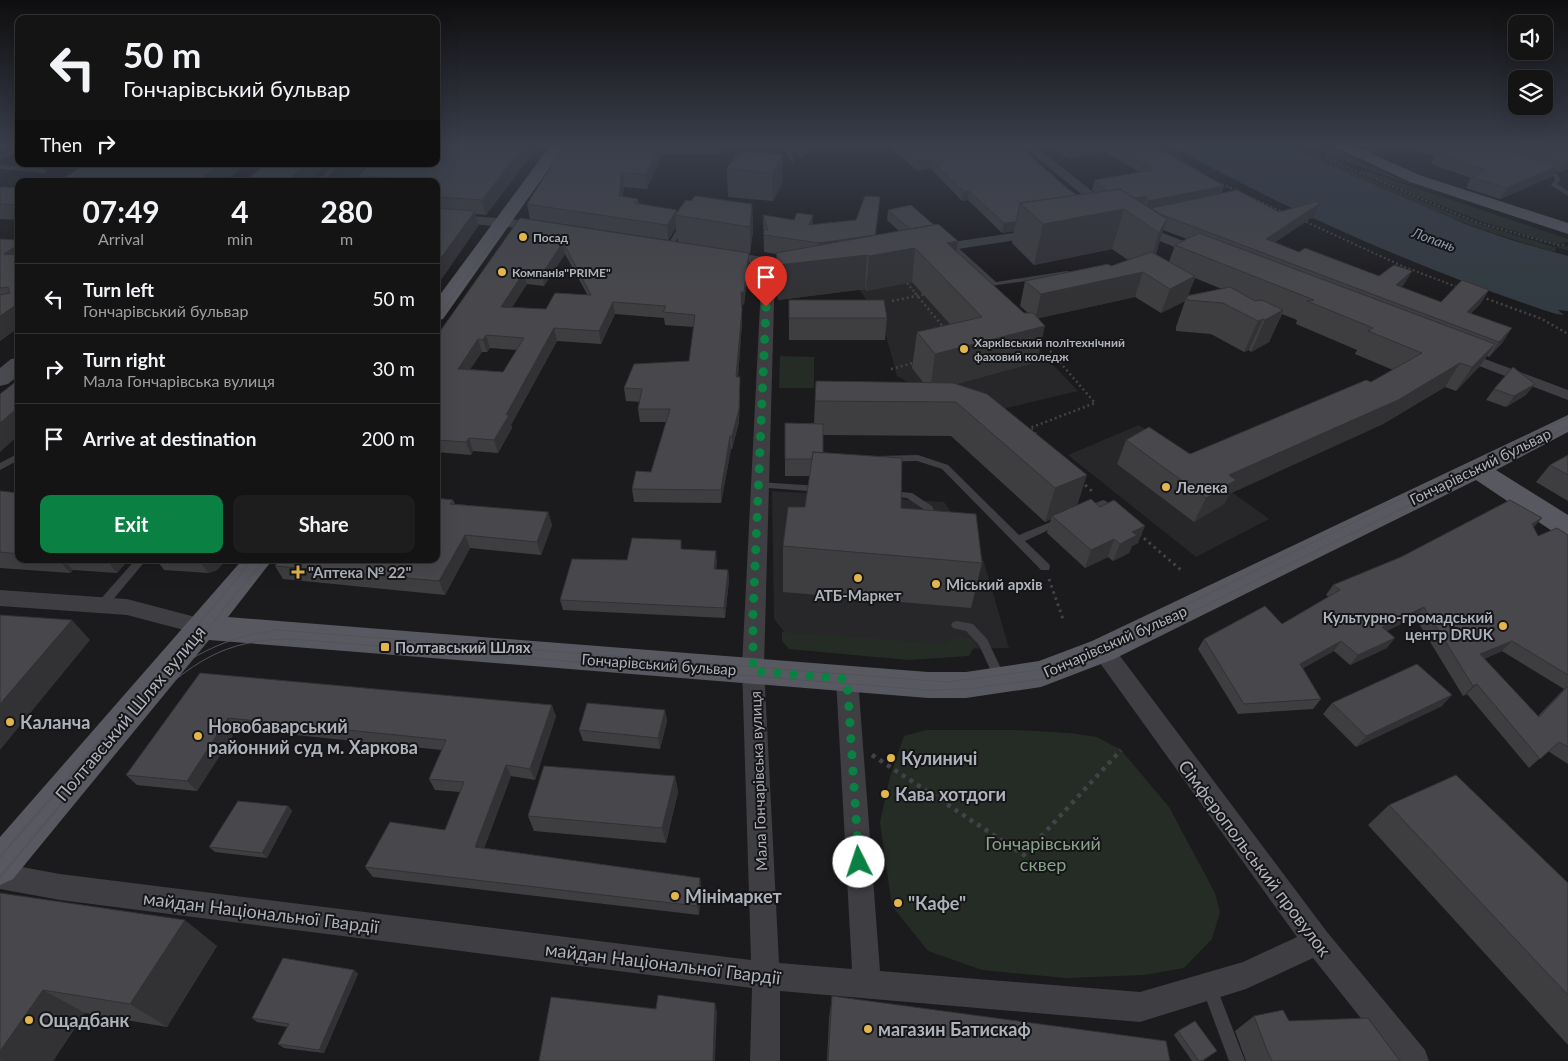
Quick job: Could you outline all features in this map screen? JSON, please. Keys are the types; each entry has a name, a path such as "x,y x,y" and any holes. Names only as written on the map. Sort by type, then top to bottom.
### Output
{"main road":[{"path":"440,309 522,196"},
{"path":"1466,196 1568,229"},
{"name":"Гончарівський бульвар","path":"203,627 948,686 1041,674 1103,650 1477,469 1568,422"},
{"path":"1477,469 1568,528"},
{"name":"Полтавський Шлях вулиця","path":"0,866 256,563"}],"street":[{"path":"1097,196 1130,219 1214,257"},
{"path":"440,217 504,221 558,229"},
{"path":"922,251 1049,232"},
{"path":"708,252 807,268 817,266"},
{"name":"Мала Гончарівська вулиця","path":"765,1061 766,976 753,671 769,262"},
{"path":"1440,346 1568,395"},
{"path":"0,379 15,367"},
{"path":"0,598 127,607 203,627"},
{"name":"Сімферопольський провулок","path":"1103,650 1317,942 1414,1061"},
{"path":"847,679 867,985"},
{"name":"майдан Національної Гвардії","path":"0,876 60,886 766,976 1140,1008 1210,988 1246,975 1317,942"}],"lane":[{"path":"670,246 683,226 684,216"},
{"path":"954,246 994,284 1072,272"},
{"path":"870,460 884,457 918,458 945,467 1045,567"},
{"path":"0,467 15,458"},
{"path":"759,485 830,490"},
{"path":"879,493 909,496 929,508 934,517 933,536"},
{"path":"1018,540 1103,503"},
{"path":"102,605 139,563"},
{"path":"957,625 969,627 983,642 1000,680"},
{"path":"1210,988 1237,1061"}],"path":[{"path":"1246,196 1291,216"},
{"path":"1414,196 1476,222 1557,246 1568,244"},
{"path":"1300,219 1402,266 1463,289"},
{"path":"907,283 946,330"},
{"path":"892,300 935,292"},
{"path":"1480,296 1542,320 1568,334"},
{"path":"1037,435 1030,428 1095,403 1038,337"},
{"path":"891,369 918,362"},
{"path":"1077,476 1103,503"},
{"path":"1138,533 1181,570"},
{"path":"1045,567 1064,622"},
{"path":"868,752 1024,855 1121,750"}],"shaded area":[{"name":"Харківський політехнічний фаховий коледж","path":"958,265 1078,391 968,417 897,376 882,321 855,284"},
{"name":"Лелека","path":"1139,425 1269,519 1196,557 1068,455"},
{"path":"772,491 944,502 983,559 1009,648 905,650 788,637 774,619"}],"green space":[{"path":"1395,196 1409,196 1472,222 1554,247 1568,246 1568,250 1556,247 1555,252 1520,242"},
{"path":"1417,196 1438,196 1568,239 1568,242 1555,244 1480,221"},
{"path":"780,356 814,357 814,388 779,388"},
{"path":"782,632 945,644 959,637 971,638 975,646 969,656 908,660 789,649 782,641"},
{"name":"Гончарівський сквер","path":"926,730 1015,730 1070,733 1097,737 1121,750 1169,807 1215,893 1220,912 1212,939 1184,968 1144,975 1066,978 982,970 928,951 892,906 880,822 890,777 904,736"}],"water":[{"name":"Лопань","path":"1266,196 1399,196 1465,224 1511,240 1568,256 1568,311 1558,310 1564,315 1556,314 1506,297 1408,259"}],"building":[{"path":"0,196 15,196 15,205 0,204"},
{"path":"440,196 485,196 482,200 440,197"},
{"path":"532,196 619,196 638,199 634,203 677,210 667,225 527,204"},
{"path":"695,196 752,204 750,227 675,215 686,200 691,201"},
{"path":"865,196 880,197 875,235 819,243 764,235 764,230 768,230 763,215 794,220 797,213 813,215 809,225 856,220"},
{"path":"974,196 1073,196 1020,203 1016,222 1004,223"},
{"path":"1073,196 1130,196 1167,219 1159,233 1124,209 1043,224 1020,203"},
{"path":"1130,196 1176,196 1148,201 1146,196 1134,198"},
{"path":"1211,196 1248,196 1279,212 1318,201 1319,204 1266,239 1299,252 1305,248 1379,276 1394,265 1412,271 1396,285 1441,302 1462,280 1489,290 1467,312 1512,328 1499,342 1160,214 1152,208"},
{"path":"911,205 934,225 910,229 888,210"},
{"path":"440,208 475,211 440,259"},
{"path":"520,218 749,253 744,292 741,292 742,310 736,377 740,377 739,409 732,436 730,436 721,490 632,489 636,471 651,472 670,409 638,409 642,389 624,388 634,364 689,361 695,315 663,312 666,306 613,302 599,331 554,328 494,440 469,438 466,442 440,440 440,331","holes":["563,242 591,295 555,293 546,309 501,307 524,272 542,274","486,335 524,338 503,372 458,369 478,339 483,340"]},
{"path":"938,224 958,241 947,243 1024,313 1033,313 1045,326 935,354 917,332 982,317 915,248 869,256 778,265 776,253"},
{"path":"1199,233 1495,344 1472,367 1460,363 1398,400 1229,475 1236,480 1206,498 1126,440 1149,427 1190,454 1366,380 1371,382 1422,353 1368,331 1373,328 1307,301 1314,300 1175,245"},
{"path":"0,239 15,240 15,247 4,254 15,255 15,306 0,316 0,295 10,293 8,287 0,288"},
{"path":"1151,252 1195,276 1170,289 1143,272 1041,294 1025,281 1108,264 1111,266"},
{"path":"1230,287 1255,301 1262,300 1283,310 1265,320 1258,321 1223,303 1187,300 1187,296"},
{"path":"789,300 884,300 887,318 789,318"},
{"path":"1513,367 1535,384 1514,396 1494,389"},
{"path":"816,381 953,383 987,394 1087,475 1055,488 956,402 815,401"},
{"path":"15,382 15,410 0,423 0,394"},
{"path":"785,423 823,424 823,453 813,452 812,459 785,459"},
{"path":"813,452 902,458 901,508 976,514 982,563 783,546 788,507 805,507"},
{"path":"1568,455 1568,475 1550,465"},
{"path":"0,491 15,493 15,554 0,552"},
{"path":"440,498 453,500 450,504 548,512 537,542 465,535 439,581 275,566 277,563 440,563"},
{"path":"1091,499 1100,507 1114,500 1145,526 1132,532 1137,535 1120,544 1114,539 1091,550 1052,516"},
{"path":"1510,500 1542,518 1532,524 1538,536 1557,528 1568,535 1568,675 1512,641 1480,654 1539,717 1568,686 1568,747 1559,742 1540,759 1477,684 1473,686 1424,607 1382,627 1395,638 1358,655 1341,641 1300,664 1321,699 1244,704 1204,639 1265,606 1282,624 1340,590 1333,585 1401,557"},
{"path":"632,538 681,540 681,549 716,551 714,569 728,570 724,608 560,600 572,559 627,560"},
{"path":"0,615 72,620 0,704"},
{"path":"1417,664 1452,695 1366,736 1332,703"},
{"path":"200,673 552,705 530,769 506,765 475,847 700,878 697,906 365,867 390,822 445,830 464,782 429,779 446,740 228,718 187,781 126,775"},
{"path":"587,703 665,710 658,738 579,730"},
{"path":"544,766 675,776 662,828 528,816"},
{"path":"1456,775 1568,883 1568,995 1389,805"},
{"path":"238,801 288,806 262,853 209,847"},
{"path":"0,893 185,920 130,1004 43,990 0,1051"},
{"path":"283,958 354,970 319,1050 278,1044 289,1024 252,1018"},
{"path":"658,995 715,1003 713,1061 539,1061 551,997 656,1009"},
{"path":"832,996 1166,1041 1170,1061 828,1061"},
{"path":"1283,1010 1289,1021 1368,1018 1400,1061 1272,1061 1254,1016"},
{"path":"1195,1021 1217,1051 1201,1061 1199,1061 1178,1031"}],"tram line":[{"path":"440,315 526,196"},
{"path":"130,706 180,666 197,656 234,639 277,630 947,682 1039,670 1112,641 1568,417"},
{"path":"143,708 193,666 227,649 246,643 292,639 927,690 967,689 1044,679 1119,648 1568,427"},
{"path":"153,679 250,563"},
{"path":"183,659 262,563"},
{"path":"104,736 134,701"},
{"path":"118,736 146,703"},
{"path":"0,857 105,735"},
{"path":"0,877 119,735"}],"place":[{"name":"Посад","path":"523,237"},
{"name":"Компанія\"PRIME\"","path":"502,272"},
{"name":"Харківський політехнічний фаховий коледж","path":"964,349"},
{"name":"Лелека","path":"1166,487"},
{"name":"\"Аптека № 22\"","path":"298,572"},
{"name":"АТБ-Маркет","path":"858,578"},
{"name":"Міський архів","path":"936,584"},
{"name":"Культурно-громадський центр DRUK","path":"1503,626"},
{"name":"Полтавський Шлях","path":"385,647"},
{"name":"Каланча","path":"10,722"},
{"name":"Новобаварський районний суд м. Харкова","path":"198,736"},
{"name":"Кулиничі","path":"891,758"},
{"name":"Кава хотдоги","path":"885,794"},
{"name":"Мінімаркет","path":"675,896"},
{"name":"\"Кафе\"","path":"898,903"},
{"name":"Ощадбанк","path":"29,1020"},
{"name":"магазин Батискаф","path":"868,1029"}],"route":[{"path":"766,307 753,614 753,671 847,679 859,862"}]}
